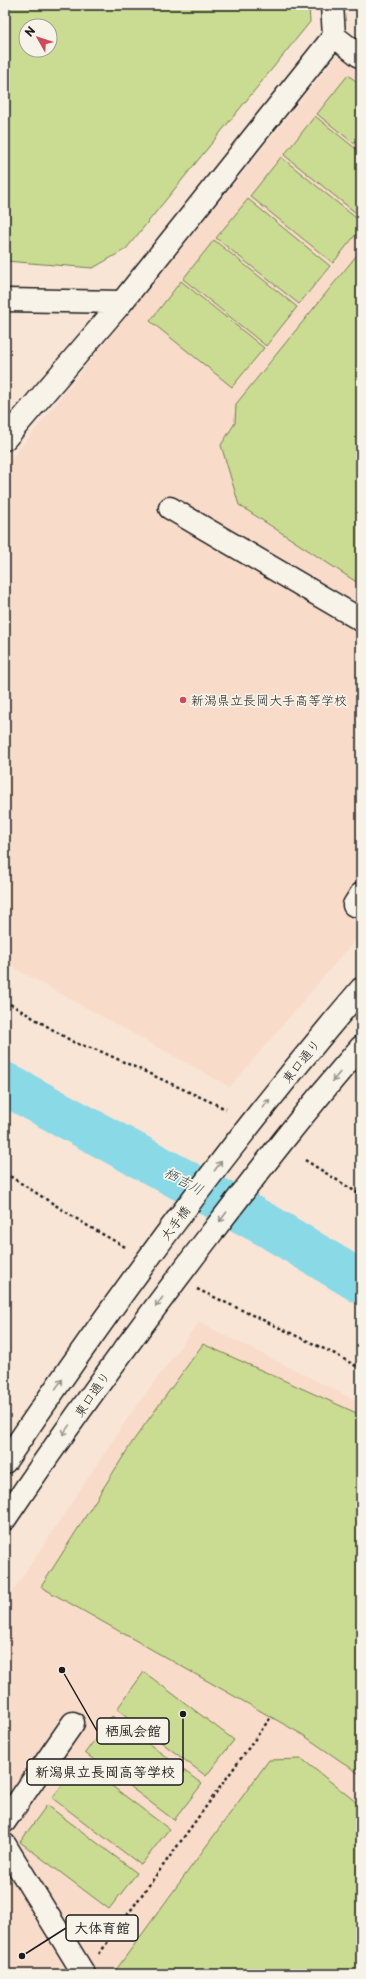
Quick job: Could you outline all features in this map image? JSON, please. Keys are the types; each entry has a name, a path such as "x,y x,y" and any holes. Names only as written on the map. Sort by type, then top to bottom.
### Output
{"street":[{"path":"5,439 122,302 334,36 332,5"},
{"path":"334,36 361,57"},
{"path":"5,300 122,302"},
{"path":"170,508 361,620"},
{"name":"東口通り","path":"242,1135 361,989"},
{"name":"東口通り","path":"5,1520 107,1371 182,1271 272,1153 361,1047"},
{"name":"大手橋","path":"5,1462 152,1253 242,1135"},
{"path":"5,1821 73,1723"},
{"path":"5,1845 84,1974"}],"path":[{"path":"5,1001 75,1043 100,1051 226,1110"},
{"path":"304,1160 361,1195"},
{"path":"5,1173 88,1226 122,1244"},
{"path":"202,1292 335,1354 361,1369"},
{"path":"99,1955 271,1717"}],"shaded area":[{"name":"新潟県立長岡大手高等学校","path":"336,57 354,57 361,63 361,933 230,1087 5,963 5,467"},
{"path":"199,1322 361,1403 361,1974 97,1974 5,1825 5,1603 127,1419"},
{"path":"5,1865 72,1974 5,1974"}],"green space":[{"path":"5,5 309,5 310,22 126,249 93,268 5,261"},
{"path":"348,75 361,85 361,149 317,114"},
{"path":"315,116 361,153 361,217 284,155"},
{"path":"281,157 361,222 361,228 333,263 250,196"},
{"path":"248,199 330,266 299,304 216,238"},
{"path":"214,240 297,307 266,346 183,279"},
{"path":"361,250 361,585 239,505 221,445 235,423 236,404"},
{"path":"181,281 264,348 232,387 150,321"},
{"path":"203,1344 361,1415 361,1775 303,1735 41,1587 133,1441"},
{"path":"144,1672 234,1740 206,1776 117,1709"},
{"path":"112,1716 202,1784 174,1820 85,1753"},
{"path":"302,1759 361,1806 361,1974 113,1974 269,1760"},
{"path":"80,1762 169,1829 141,1865 52,1798"},
{"path":"47,1805 137,1873 109,1909 20,1842"}],"waterway":[{"name":"栖吉川","path":"5,1084 268,1226 361,1282"}],"place":[{"name":"新潟県立長岡大手高等学校","path":"183,700"},
{"name":"栖風会館","path":"62,1670"},
{"name":"新潟県立長岡高等学校","path":"183,1714"},
{"name":"大体育館","path":"22,1956"}]}
